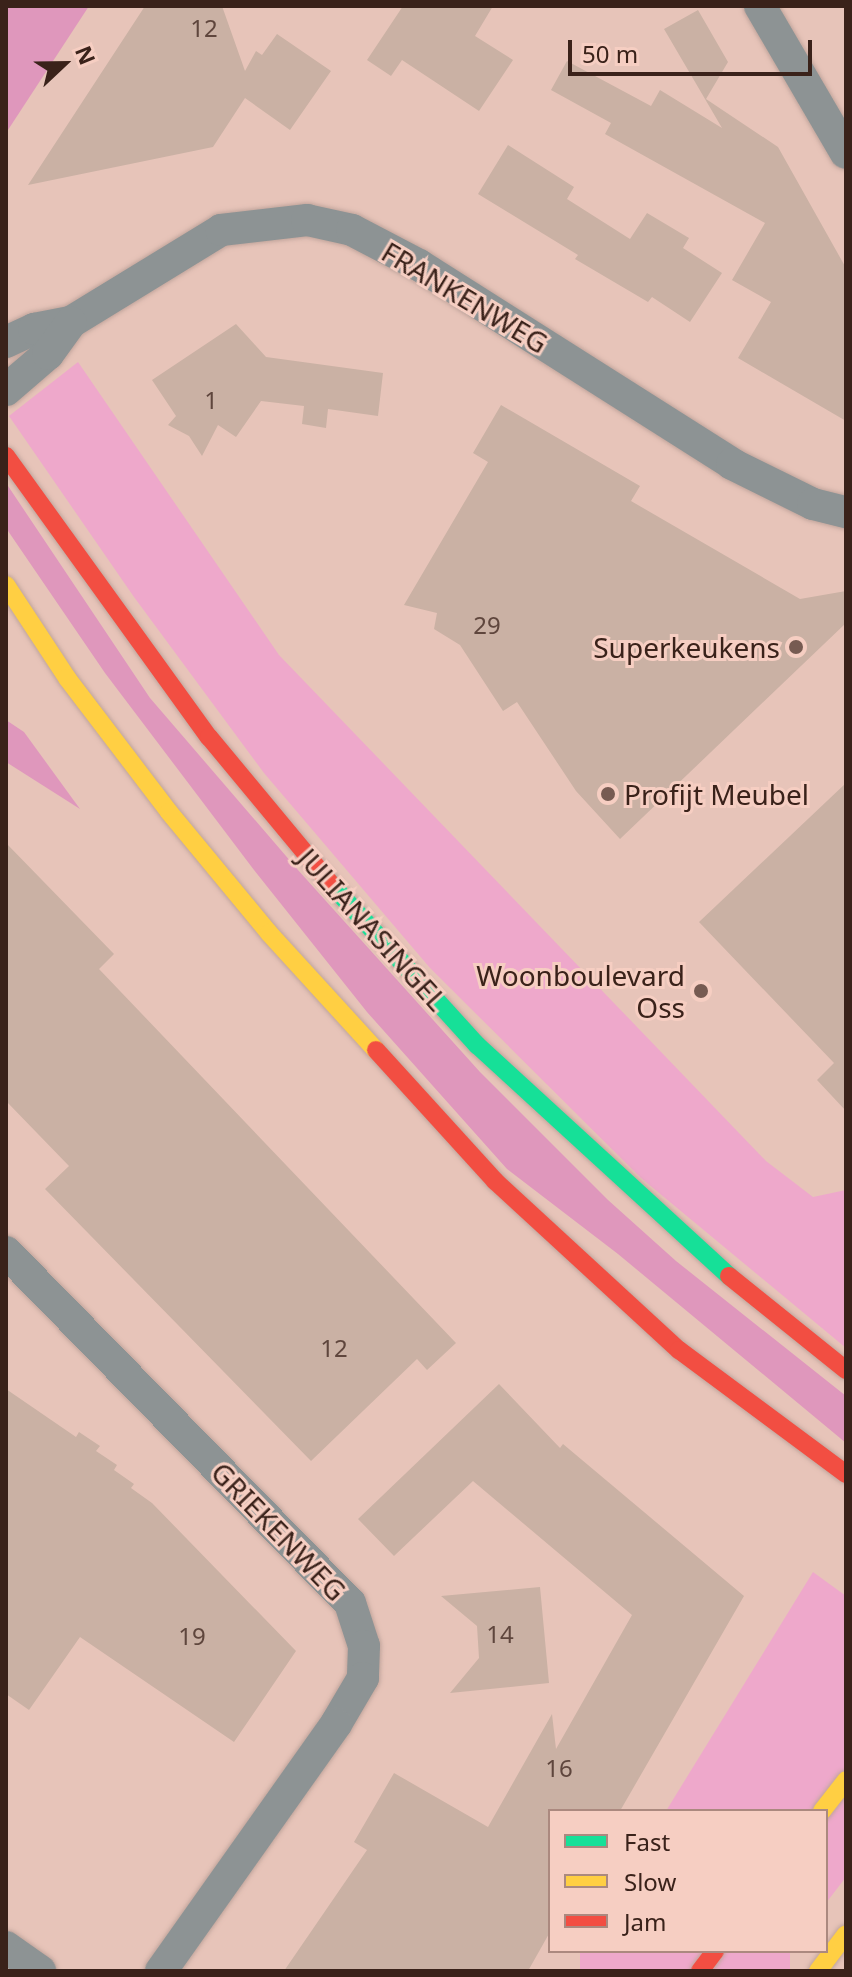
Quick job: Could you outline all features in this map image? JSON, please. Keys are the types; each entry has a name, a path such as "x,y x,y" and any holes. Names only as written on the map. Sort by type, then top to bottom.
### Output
{"main road":[{"name":"JULIANASINGEL","path":"6,456 209,737 330,883 477,1045 699,1252 846,1370"},
{"path":"6,585 67,678 179,825 289,956 495,1181 679,1350 846,1474"},
{"path":"824,1809 846,1780"},
{"path":"818,1971 846,1934"},
{"path":"700,1971 714,1953"}],"street":[{"path":"760,6 846,153"},
{"name":"FRANKENWEG","path":"6,342 34,329 71,322 221,230 307,220 352,230 419,265 732,464 813,504 846,512"},
{"name":"FRANKENWEG","path":"6,390 24,378 48,354 71,322"},
{"name":"GRIEKENWEG","path":"6,1252 350,1603 364,1646 363,1678 336,1724 161,1971"},
{"path":"6,1947 40,1971"}],"shaded area":[{"path":"6,6 89,6 6,133"},
{"path":"78,362 279,655 766,1161 813,1197 846,1190 846,1348 641,1178 430,968 264,773 134,597 9,416"},
{"path":"6,483 150,698 298,870 480,1072 608,1200 676,1261 846,1396 846,1443 618,1254 507,1169 367,1012 254,870 105,673 6,528"},
{"path":"6,720 24,732 80,809 6,762"},
{"path":"813,1572 846,1596 846,1877 828,1900 828,1809 667,1809"},
{"path":"580,1953 790,1953 790,1971 580,1971"}],"building":[{"path":"145,6 222,6 245,71 256,51 262,55 277,34 331,71 290,130 245,98 213,147 28,185"},
{"path":"403,6 493,6 475,36 513,60 479,111 402,60 391,76 367,60"},
{"path":"698,10 728,62 706,99 778,147 846,268 846,421 738,358 771,302 732,280 765,223 605,134 611,123 551,90 567,61 651,106 660,90 722,128 664,29"},
{"path":"508,145 574,187 567,199 630,239 647,213 689,238 683,248 722,273 690,322 652,297 648,302 575,259 578,255 478,194"},
{"path":"236,324 266,357 383,373 378,416 328,409 326,428 302,424 304,406 261,401 236,437 218,425 202,456 189,436 168,425 176,416 152,380"},
{"path":"501,405 640,486 631,501 800,599 846,591 846,623 620,839 576,791 517,702 503,711 460,645 434,629 437,613 404,605 488,462 473,453"},
{"path":"846,783 846,1111 817,1080 834,1063 699,922"},
{"path":"6,843 114,954 99,969 456,1343 427,1370 417,1359 311,1461 45,1189 69,1166 6,1101"},
{"path":"499,1384 560,1448 563,1444 744,1596 621,1809 548,1809 548,1936 528,1971 284,1971 367,1850 354,1842 394,1773 488,1827 552,1714 556,1749 632,1615 473,1481 394,1556 358,1519"},
{"path":"6,1389 76,1437 79,1432 100,1446 96,1451 117,1465 114,1470 134,1484 131,1488 152,1503 296,1651 234,1742 80,1637 29,1710 6,1694"},
{"path":"540,1587 549,1683 450,1693 479,1658 477,1626 441,1596"}],"traffic: fast":[{"path":"330,883 477,1045 729,1276"}],"traffic: slow":[{"path":"6,585 67,678 169,812 269,933 376,1050"},
{"path":"824,1809 846,1780"},
{"path":"818,1971 846,1934"}],"traffic: jam":[{"path":"6,456 209,737 330,883"},
{"path":"376,1050 495,1181 679,1350 846,1474"},
{"path":"729,1276 846,1370"},
{"path":"700,1971 714,1953"}],"place":[{"name":"Superkeukens","path":"796,647"},
{"name":"Profijt Meubel","path":"608,794"},
{"name":"Woonboulevard Oss","path":"701,991"}]}
